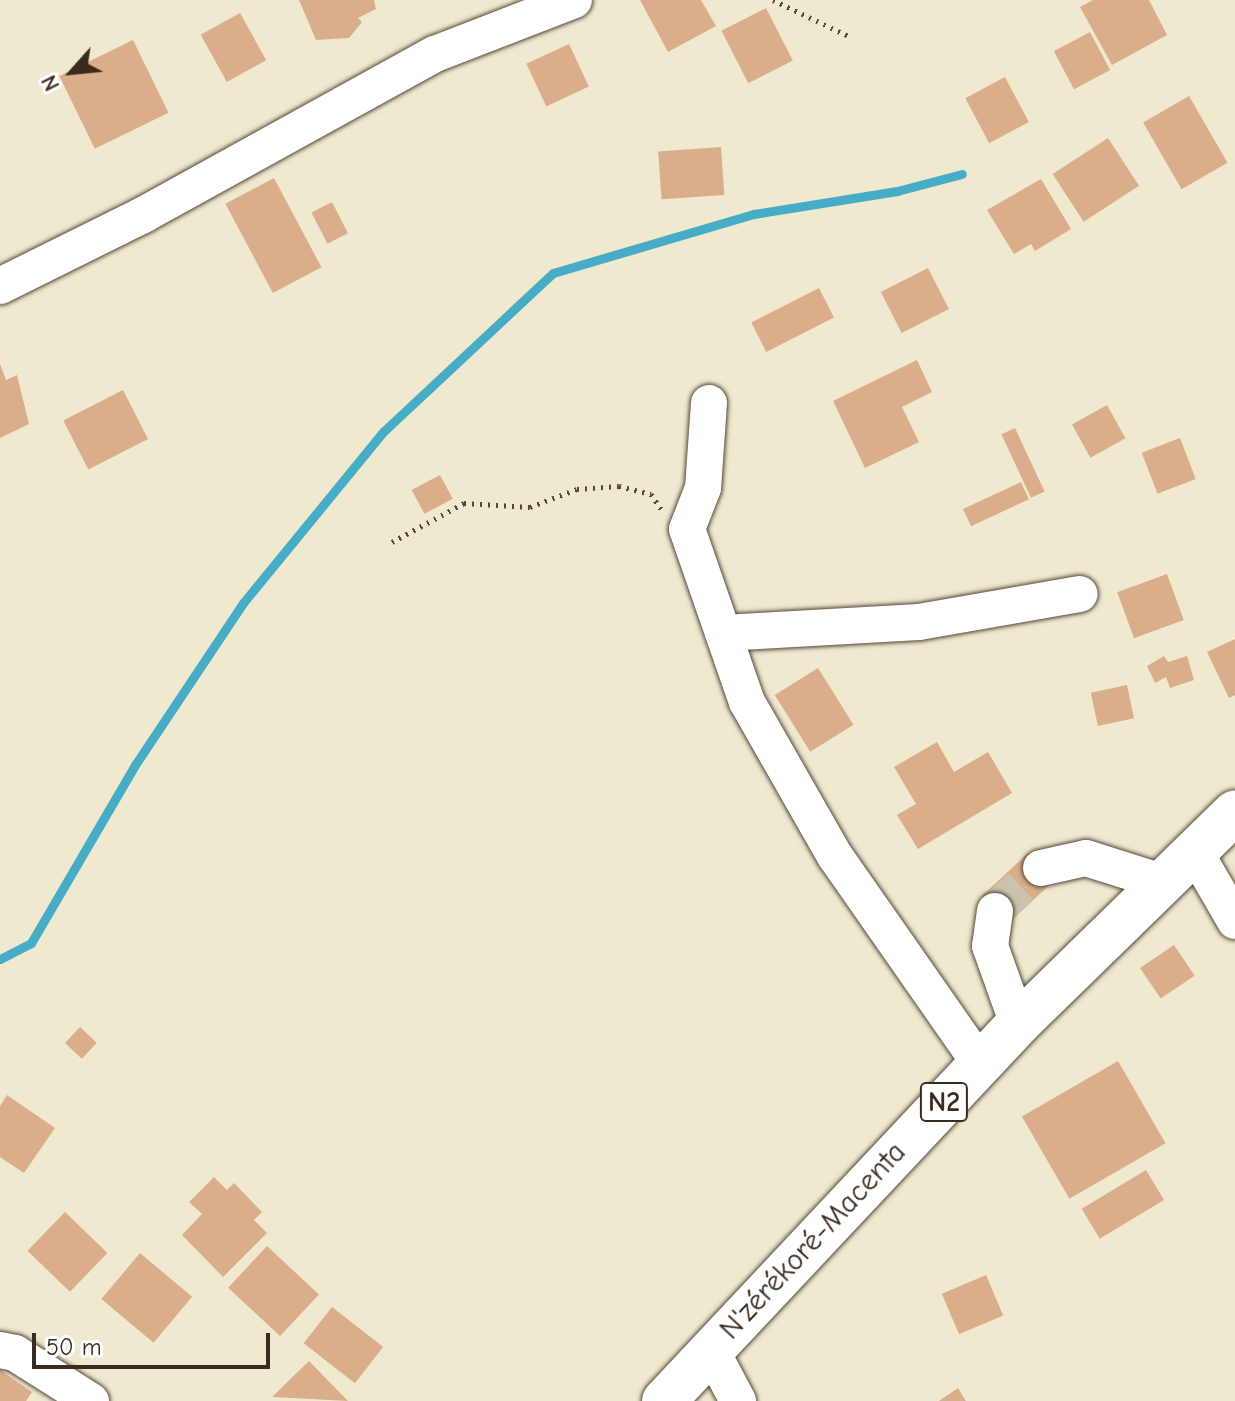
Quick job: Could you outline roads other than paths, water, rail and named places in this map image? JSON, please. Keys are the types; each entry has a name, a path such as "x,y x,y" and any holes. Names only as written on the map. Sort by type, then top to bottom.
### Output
{"highway":[{"name":"N'zérékoré-Macenta","path":"664,1401 1018,1024 1235,812"}],"street":[{"path":"0,286 143,215 435,54 574,0"},
{"path":"709,403 703,488 687,529 747,702 835,856 980,1064"},
{"path":"723,633 919,622 1080,594"},
{"path":"1194,850 1235,921"},
{"path":"1041,868 1086,858 1162,882"},
{"path":"995,911 990,946 1018,1024"},
{"path":"0,1350 15,1353 91,1401"},
{"path":"711,1350 738,1401"}],"waterway":[{"path":"0,959 31,943 135,765 243,603 384,431 553,273 754,214 897,191 962,174"}],"tunnel":[{"path":"995,911 1041,868"}]}
